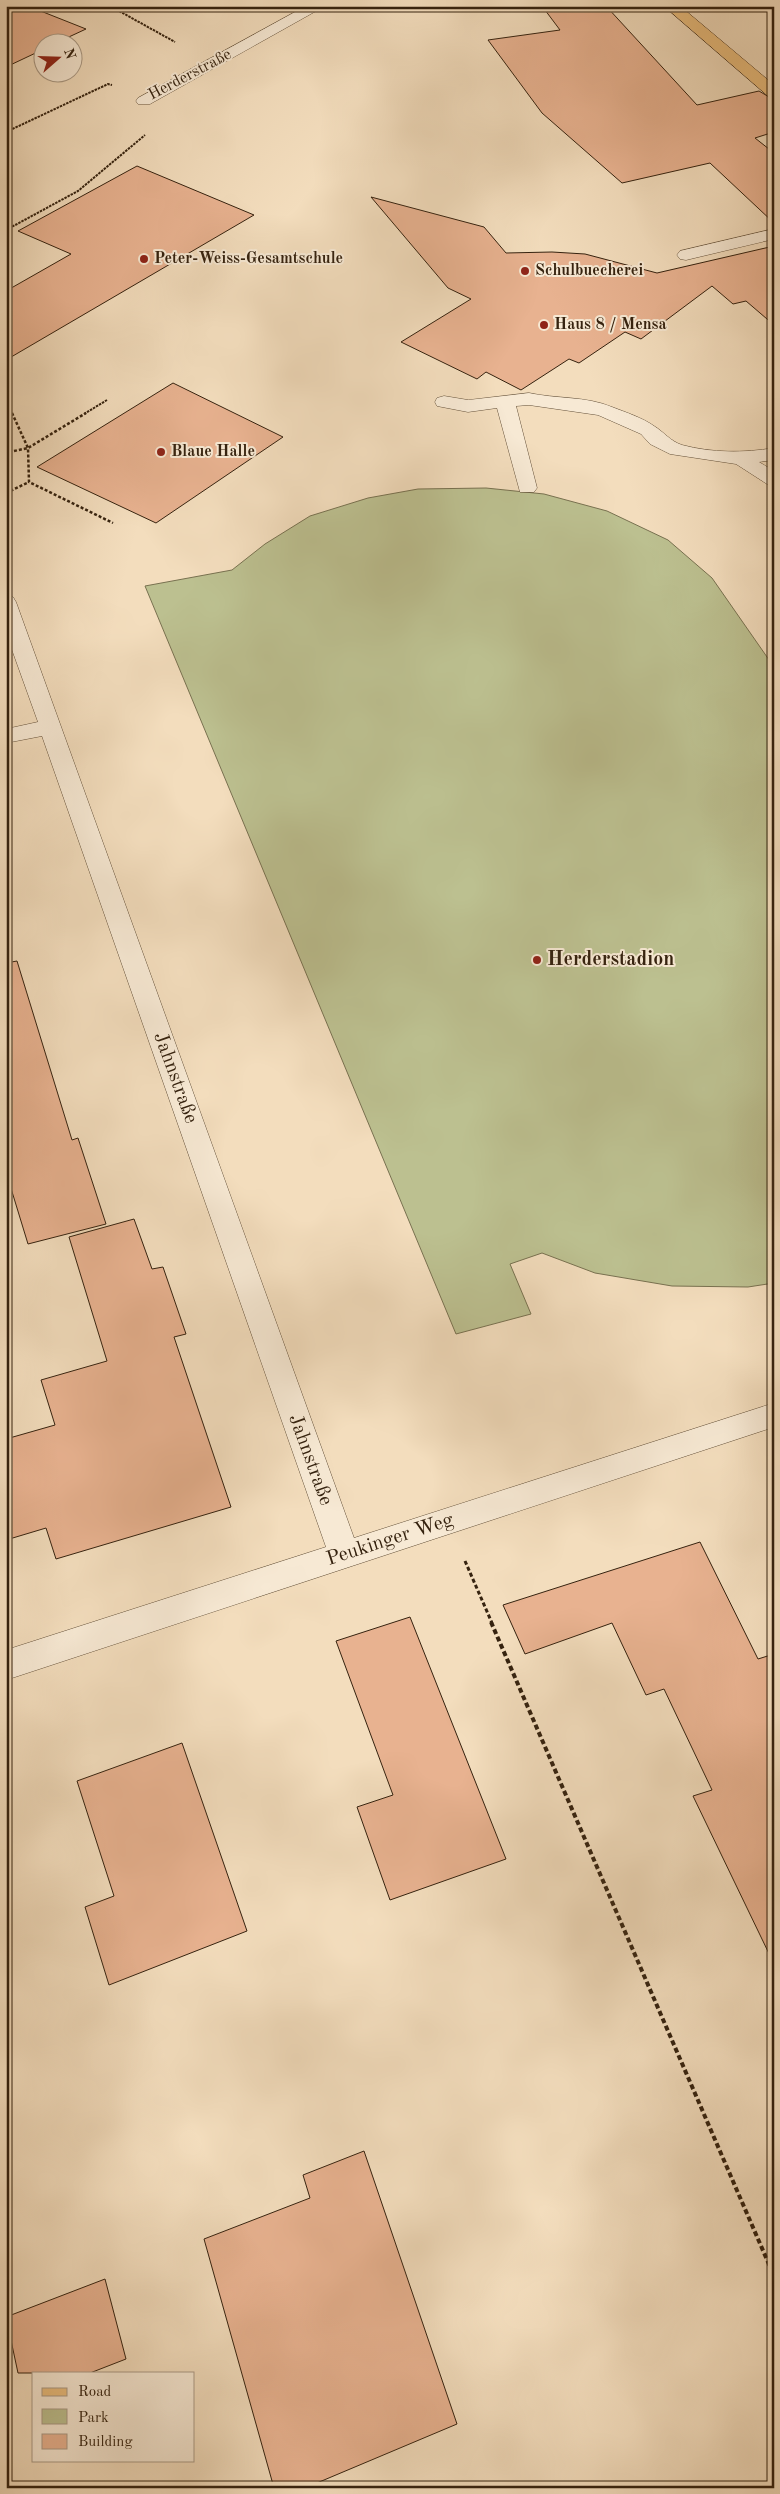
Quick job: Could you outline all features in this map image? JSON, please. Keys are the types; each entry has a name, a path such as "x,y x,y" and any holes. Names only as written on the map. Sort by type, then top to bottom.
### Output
{"main road":[{"path":"671,6 774,93"}],"street":[{"name":"Herderstraße","path":"144,101 318,6"},
{"path":"686,255 774,234"},
{"path":"444,402 468,406 529,399 553,404 575,404 604,410 648,430 657,440 677,450 740,459 774,454"},
{"path":"505,402 527,488"},
{"path":"740,459 774,480"},
{"name":"Jahnstraße","path":"6,602 344,1554"},
{"path":"6,736 50,727"},
{"name":"Peukinger Weg","path":"6,1665 774,1415"}],"path":[{"path":"110,6 214,63"},
{"name":"Herderstraße","path":"6,132 108,84 144,101"},
{"path":"6,230 78,191 146,133"},
{"path":"6,400 28,448 29,482"},
{"path":"14,451 28,448 108,400"},
{"path":"6,494 29,482"},
{"path":"29,482 113,523"},
{"path":"448,1521 774,2276"}],"green space":[{"name":"Herderstadion","path":"486,488 544,494 607,511 668,540 712,578 774,667 774,1283 748,1287 672,1286 595,1273 542,1253 510,1264 531,1314 456,1334 145,586 232,570 265,544 310,516 368,498 418,489"}],"building":[{"path":"6,6 28,6 86,29 80,32 32,32 32,55 6,67"},
{"path":"542,6 606,6 697,105 759,91 774,100 774,132 755,138 774,153 774,223 710,163 622,183 542,113 488,40 560,30"},
{"name":"Peter-Weiss-Gesamtschule","path":"137,166 254,215 6,360 6,291 71,254 18,231"},
{"name":"Haus 8 / Mensa","path":"371,197 484,227 506,253 552,252 585,254 657,273 774,246 774,325 746,301 733,304 712,286 641,339 625,332 579,363 569,359 521,390 486,372 477,379 401,342 471,299 448,288"},
{"name":"Blaue Halle","path":"173,383 283,437 156,523 37,467"},
{"path":"17,961 72,1140 78,1138 106,1224 28,1244 6,1172 6,963"},
{"path":"134,1219 152,1269 163,1267 186,1334 174,1337 231,1507 56,1559 46,1528 6,1540 6,1439 55,1425 41,1380 107,1361 69,1237"},
{"path":"700,1542 758,1659 774,1654 774,1964 693,1796 712,1790 664,1689 646,1695 612,1623 525,1654 503,1605"},
{"path":"410,1617 506,1859 390,1900 357,1807 393,1795 336,1641"},
{"path":"182,1743 247,1931 109,1985 85,1907 114,1896 77,1781"},
{"path":"364,2151 457,2424 305,2488 274,2488 204,2239 310,2198 303,2175"},
{"path":"105,2279 126,2359 93,2372 18,2373 6,2317"}],"place":[{"name":"Peter-Weiss-Gesamtschule","path":"144,259"},
{"name":"Schulbuecherei","path":"525,271"},
{"name":"Haus 8 / Mensa","path":"544,325"},
{"name":"Blaue Halle","path":"161,452"},
{"name":"Herderstadion","path":"537,960"}]}
